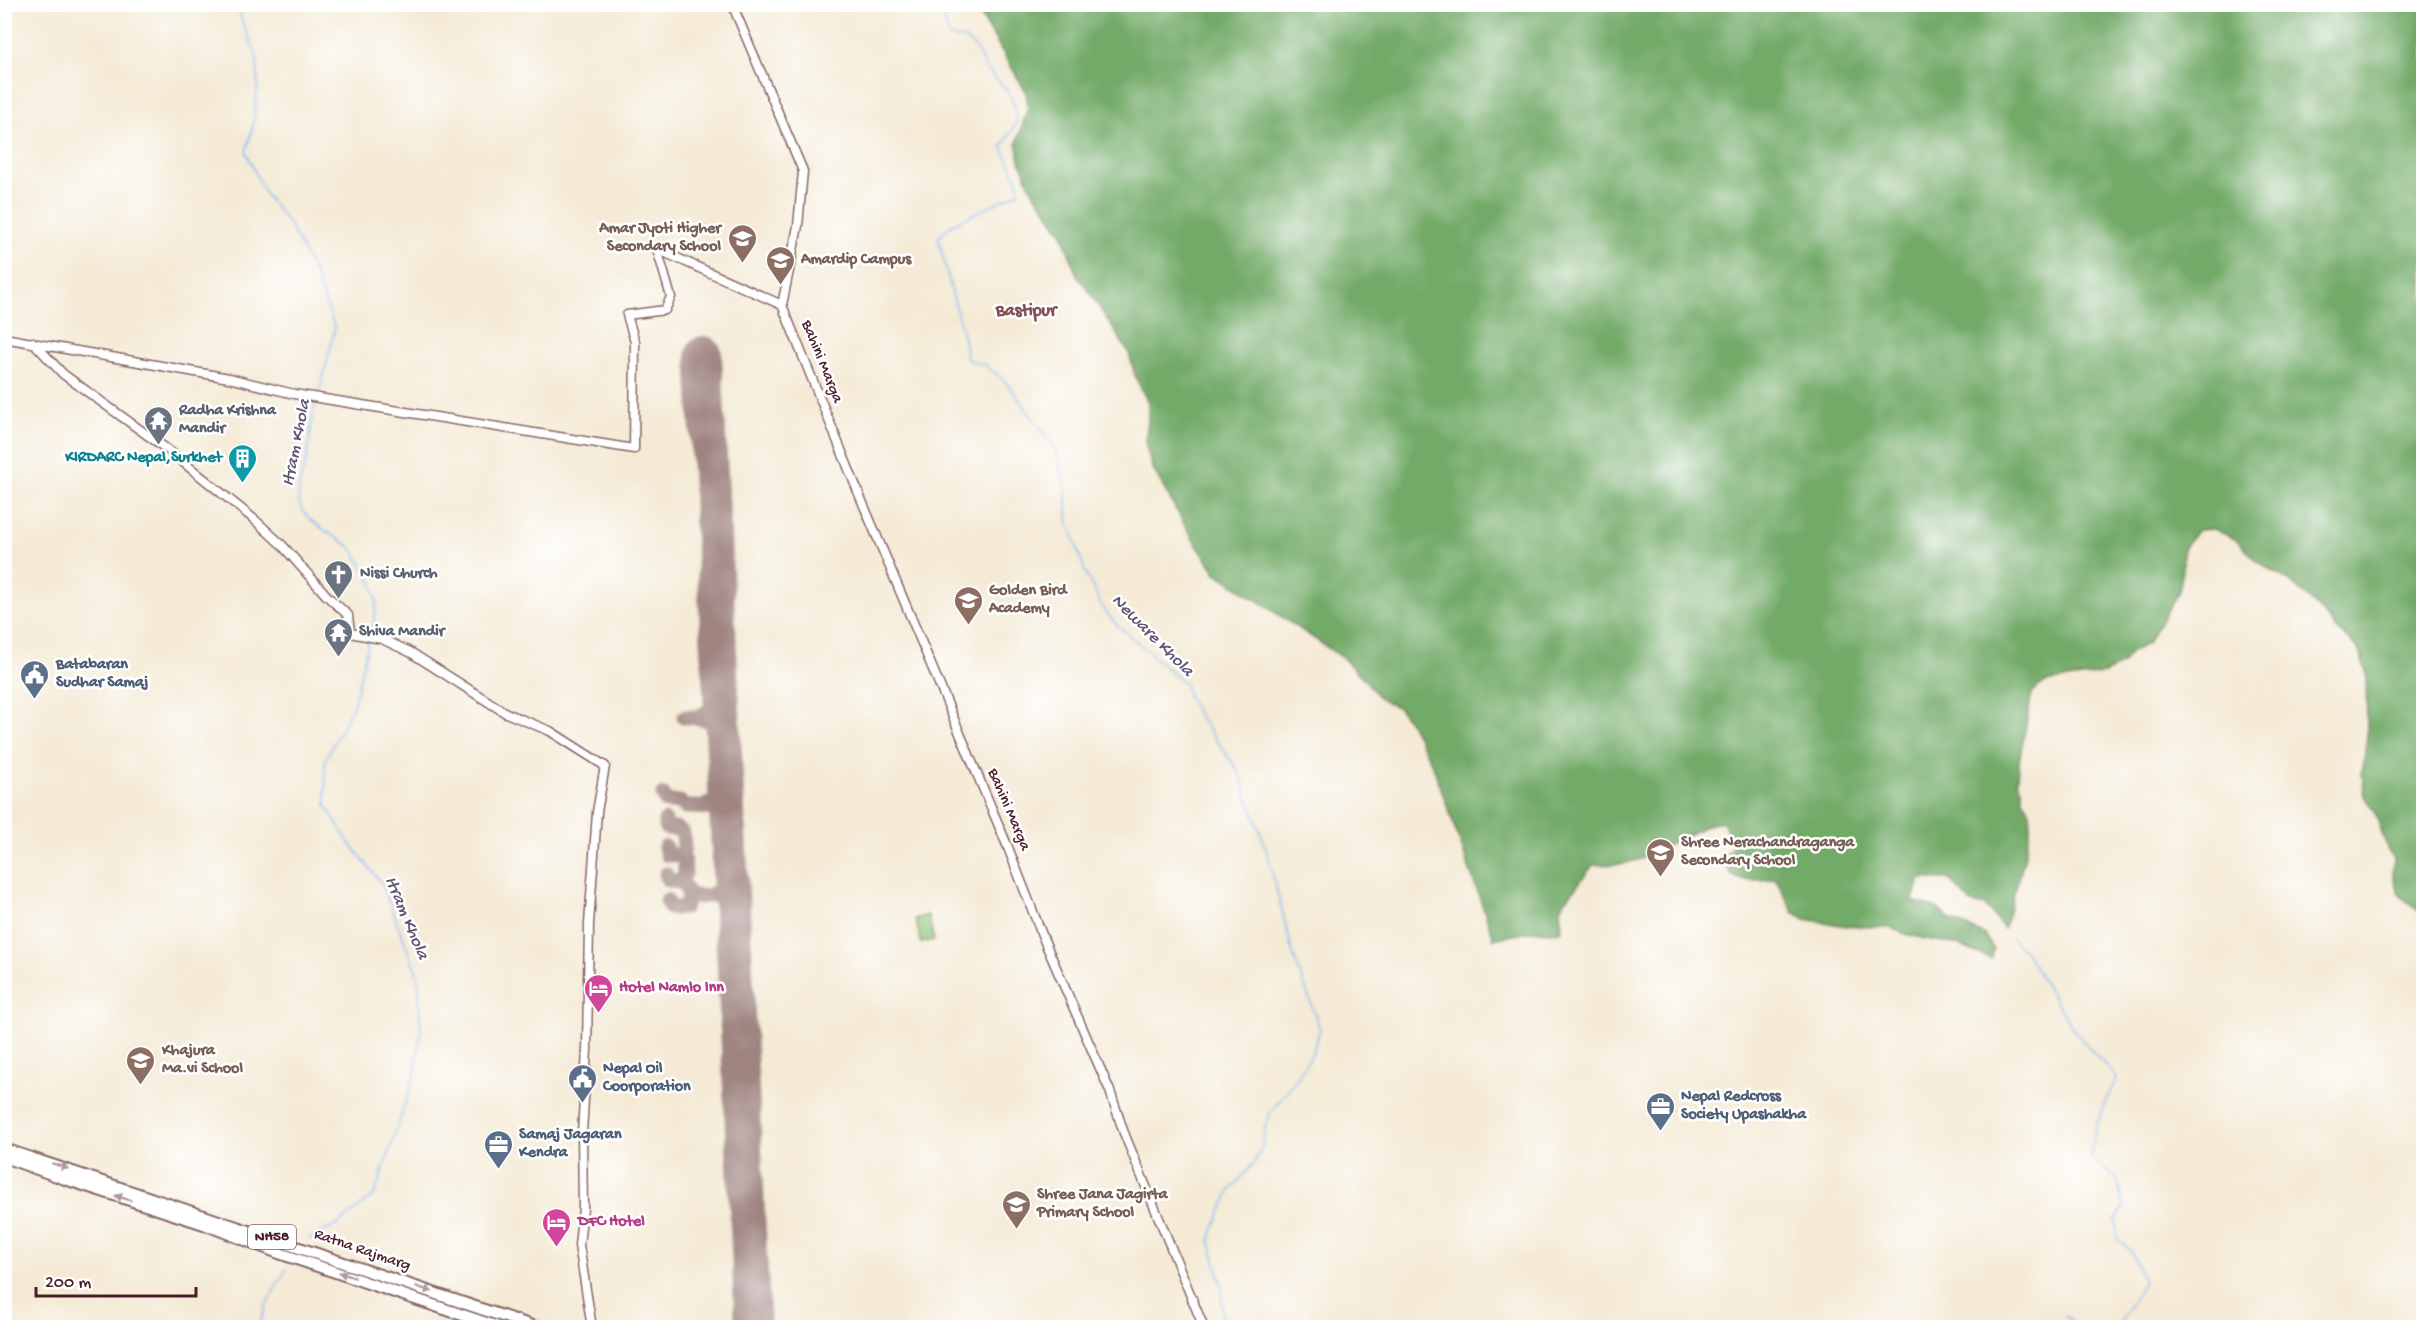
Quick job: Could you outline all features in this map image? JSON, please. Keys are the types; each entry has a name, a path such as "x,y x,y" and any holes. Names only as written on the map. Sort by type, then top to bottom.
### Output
{"main road":[{"name":"Ratna Rajmarg","path":"4,1149 538,1328"},
{"name":"Ratna Rajmarg","path":"4,1157 501,1328"},
{"path":"259,1245 263,1234"},
{"path":"327,1269 331,1257"}],"street":[{"path":"4,338 229,378 315,397 634,449 635,342 627,315 665,310 669,303 671,297 657,249 782,305 798,226 803,171 732,4"},
{"name":"Bahini Marga","path":"782,305 1049,950 1110,1091 1124,1134 1204,1328"},
{"path":"33,342 63,374 139,429 255,520 282,545 327,596 348,615 350,633 382,639 410,652 506,714 558,736 605,766 597,812 589,924 587,1050 582,1133 583,1188 579,1245 590,1326"},
{"path":"488,1325 492,1312"}],"green space":[{"path":"975,5 2423,5 2423,916 2398,893 2393,877 2394,857 2388,851 2375,812 2365,796 2362,775 2367,736 2366,672 2358,649 2311,600 2289,581 2257,561 2237,540 2214,529 2198,530 2183,549 2183,571 2179,591 2148,643 2130,653 2122,664 2105,674 2051,681 2041,685 2032,693 2019,762 2018,781 2023,791 2023,799 2030,812 2031,824 2024,859 2004,929 1985,906 1971,903 1949,879 1921,879 1912,901 1936,907 1949,919 1984,934 1994,950 1991,959 1958,945 1912,936 1887,927 1846,926 1805,919 1793,912 1776,879 1743,880 1731,874 1723,857 1733,847 1723,821 1705,826 1657,851 1654,855 1623,864 1593,865 1560,908 1562,929 1557,932 1535,931 1494,939 1433,766 1410,723 1399,708 1380,699 1343,658 1216,573 1192,538 1152,467 1145,443 1148,403 1135,376 1129,353 1077,276 1062,233 1030,187 1020,161 1017,143 1028,107 1026,92"},
{"path":"928,915 934,940 921,943 915,919"}],"waterway":[{"name":"Itram Khola","path":"239,4 241,19 257,56 258,84 253,126 246,152 265,194 289,224 314,272 335,328 319,394"},
{"name":"Neware Khola","path":"948,4 943,15 949,37 965,39 976,49 986,68 1009,93 1015,107 1017,122 1002,147 1017,180 1019,192 951,225 938,238 967,359 985,365 1005,381 1055,447 1066,488 1068,521 1086,574 1103,608 1113,621 1185,684 1188,696 1200,718 1238,770 1266,848 1293,954 1320,1029 1312,1054 1296,1080 1270,1113 1262,1147 1254,1163 1230,1191 1215,1225 1210,1240 1222,1288 1222,1322 1219,1328"},
{"name":"Itram Khola","path":"316,402 299,487 300,505 309,518 355,552 368,574 376,598 370,634"},
{"name":"Itram Khola","path":"309,1239 340,1223 375,1194 414,1077 421,1034 418,976 382,884 345,837 326,805 325,761 354,703 369,639"},
{"path":"2011,938 2024,950 2075,1032 2117,1078 2096,1128 2091,1159 2117,1179 2124,1208 2115,1220 2117,1239 2131,1251 2144,1281 2119,1328"},
{"name":"Itram Khola","path":"259,1328 266,1305 286,1269"},
{"path":"2065,1315 2078,1328"}],"taxiway":[{"path":"699,716 712,709 721,696"},
{"path":"684,717 708,720 724,738"},
{"path":"705,806 718,799 726,782"},
{"path":"663,795 666,802 680,802 685,807 716,811 728,827"},
{"path":"665,821 666,828 677,829 683,833 684,849 678,855"},
{"path":"665,847 667,855 678,855 684,859 685,874 680,881"},
{"path":"666,874 668,880 682,882 689,894 700,897 716,896 721,899 732,915"},
{"path":"710,895 725,887 730,874"},
{"path":"667,900 670,908 684,908 688,899 693,896"}],"runway":[{"path":"704,354 753,1328"}],"place":[{"name":"Amar Jyoti Higher Secondary School","path":"742,264"},
{"name":"Amardip Campus","path":"780,286"},
{"name":"Radha Krishna Mandir","path":"158,446"},
{"name":"KIRDARC Nepal,Surkhet","path":"243,484"},
{"name":"Nissi Church","path":"339,600"},
{"name":"Golden Bird Academy","path":"968,626"},
{"name":"Shiva Mandir","path":"338,658"},
{"name":"Batabaran Sudhar Samaj","path":"35,700"},
{"name":"Shree Nerachandraganga Secondary School","path":"1660,878"},
{"name":"Hotel Namlo Inn","path":"598,1014"},
{"name":"Khajura Ma.vi School","path":"141,1086"},
{"name":"Nepal Oil Coorporation","path":"582,1104"},
{"name":"Nepal Redcross Society Upashakha","path":"1660,1132"},
{"name":"Samaj Jagaran Kendra","path":"498,1170"},
{"name":"Shree Jana Jagirta Primary School","path":"1016,1230"},
{"name":"DFC Hotel","path":"557,1248"}],"district":[{"name":"Bastipur","path":"1026,311"}]}
